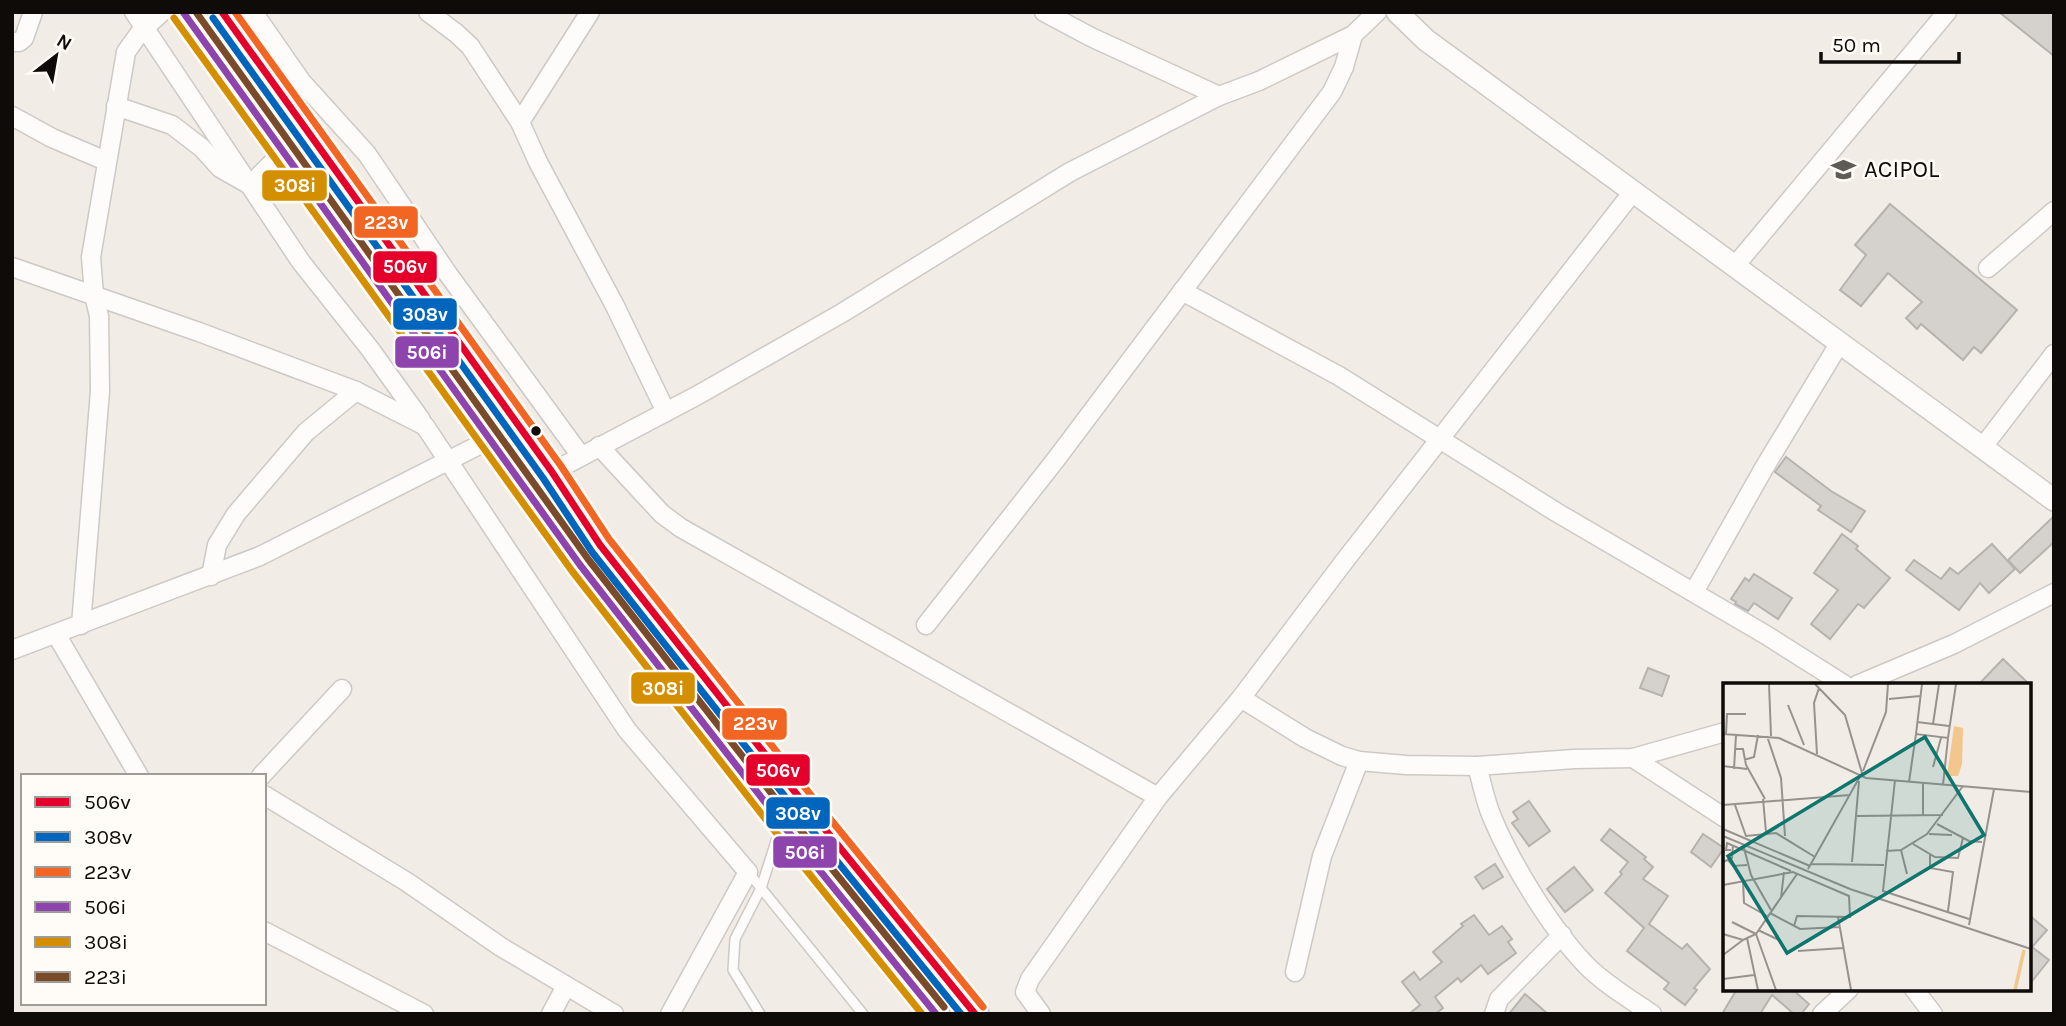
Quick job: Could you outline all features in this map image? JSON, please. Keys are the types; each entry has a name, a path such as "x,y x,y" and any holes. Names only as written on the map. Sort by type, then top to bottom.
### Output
{"main road":[{"path":"183,12 580,565 782,824 936,1014"},
{"path":"222,12 552,472 600,545 975,1014"}],"street":[{"path":"12,42 19,42 24,38 33,12"},
{"path":"134,12 301,262 370,349 425,426 627,730 748,872 670,1014"},
{"path":"80,625 100,391 99,316 94,295 91,257 127,52 146,27 162,12"},
{"path":"253,12 301,81 367,154 428,244 581,456"},
{"path":"428,12 470,46 520,122 538,162 615,306 666,412"},
{"path":"520,122 590,12"},
{"path":"1044,12 1091,37 1219,96"},
{"path":"552,472 666,412 842,313 1070,172 1219,96 1259,81 1353,35 1377,12"},
{"path":"1397,12 1426,40 2054,500"},
{"path":"1734,267 1947,12"},
{"path":"926,625 1057,458 1332,92 1344,67 1353,35"},
{"path":"116,106 172,125 202,148 220,167 250,185"},
{"path":"12,116 52,138 106,161"},
{"path":"250,185 283,152"},
{"path":"1041,1014 1026,992 1030,979 1158,797 1241,698 1632,193"},
{"path":"1988,268 2054,211"},
{"path":"404,266 428,244"},
{"path":"12,267 356,391 425,426"},
{"path":"1182,292 1339,376 1556,512 1694,592 1842,683"},
{"path":"1694,592 1763,468 1839,344"},
{"path":"1982,448 2054,354"},
{"path":"211,576 217,545 236,514 306,432 356,391"},
{"path":"13,646 56,634 260,556 491,439"},
{"path":"599,446 662,514 681,528 1158,797"},
{"path":"1862,683 1954,644 2054,593"},
{"path":"56,634 138,774"},
{"path":"263,774 342,689"},
{"path":"1241,698 1305,738 1359,761 1477,766 1633,758 1723,733"},
{"path":"1633,758 1723,817"},
{"path":"1295,972 1322,856 1359,761"},
{"path":"1477,766 1491,816 1516,866 1562,935 1587,966 1620,993 1652,1014"},
{"path":"266,796 407,881 501,947 614,1014"},
{"path":"266,932 424,1014"},
{"path":"1494,1014 1499,999 1562,935"},
{"path":"551,1014 566,986"},
{"path":"1822,1014 1847,991"},
{"path":"1916,991 1933,1014"}],"lane":[{"path":"760,1014 733,970 735,939 761,888 782,824"},
{"path":"748,872 863,1014"}],"building":[{"path":"1999,12 2054,12 2054,56"},
{"path":"1890,204 2017,310 1981,353 1974,347 1963,360 1921,324 1917,329 1906,318 1922,302 1888,273 1861,306 1840,290 1866,255 1855,245"},
{"path":"1786,457 1831,491 1865,511 1851,532 1818,510 1821,506 1775,472"},
{"path":"2054,516 2054,542 2020,573 2008,560"},
{"path":"1842,534 1890,578 1864,608 1858,604 1830,639 1811,624 1838,590 1814,573"},
{"path":"1992,544 2015,569 1989,593 1980,583 1959,610 1906,570 1914,560 1941,579 1950,568 1958,574"},
{"path":"1754,574 1792,598 1778,619 1754,603 1748,611 1731,599 1745,578 1749,581"},
{"path":"2003,659 2028,683 1980,683"},
{"path":"1648,668 1669,676 1662,696 1640,688"},
{"path":"1529,801 1550,831 1529,846 1512,823 1518,819 1513,812"},
{"path":"1610,829 1646,857 1644,859 1653,867 1643,879 1668,896 1649,924 1682,949 1687,944 1710,969 1694,988 1697,990 1685,1005 1664,989 1669,983 1627,951 1644,928 1605,893 1622,874 1620,872 1628,862 1601,840"},
{"path":"1703,834 1723,847 1711,867 1691,852"},
{"path":"1495,864 1503,877 1483,889 1475,877"},
{"path":"1574,867 1593,890 1565,912 1547,889"},
{"path":"1474,915 1489,935 1502,926 1512,939 1508,942 1516,953 1488,974 1481,965 1461,982 1458,978 1435,997 1443,1008 1435,1014 1409,1014 1420,1005 1402,982 1414,972 1420,980 1442,962 1433,952"},
{"path":"2031,917 2047,930 2032,947 2049,960 2031,982"},
{"path":"1736,991 1794,991 1809,1004 1801,1014 1794,1014 1772,995 1760,1014 1722,1014"},
{"path":"1525,994 1548,1014 1509,1014"}],"transit line":[{"name":"506i","path":"183,12 580,565 782,824 936,1014"},
{"name":"223i","path":"196,12 588,559 790,817 944,1007"},
{"name":"506v","path":"222,12 552,472 600,545 975,1014"},
{"name":"223v","path":"235,12 561,466 609,539 814,799 983,1007"},
{"name":"308i","path":"174,18 572,571 922,1014"},
{"name":"308v","path":"213,18 543,478 592,552 961,1014"}],"place":[{"name":"ACIPOL","path":"1844,169"}]}
